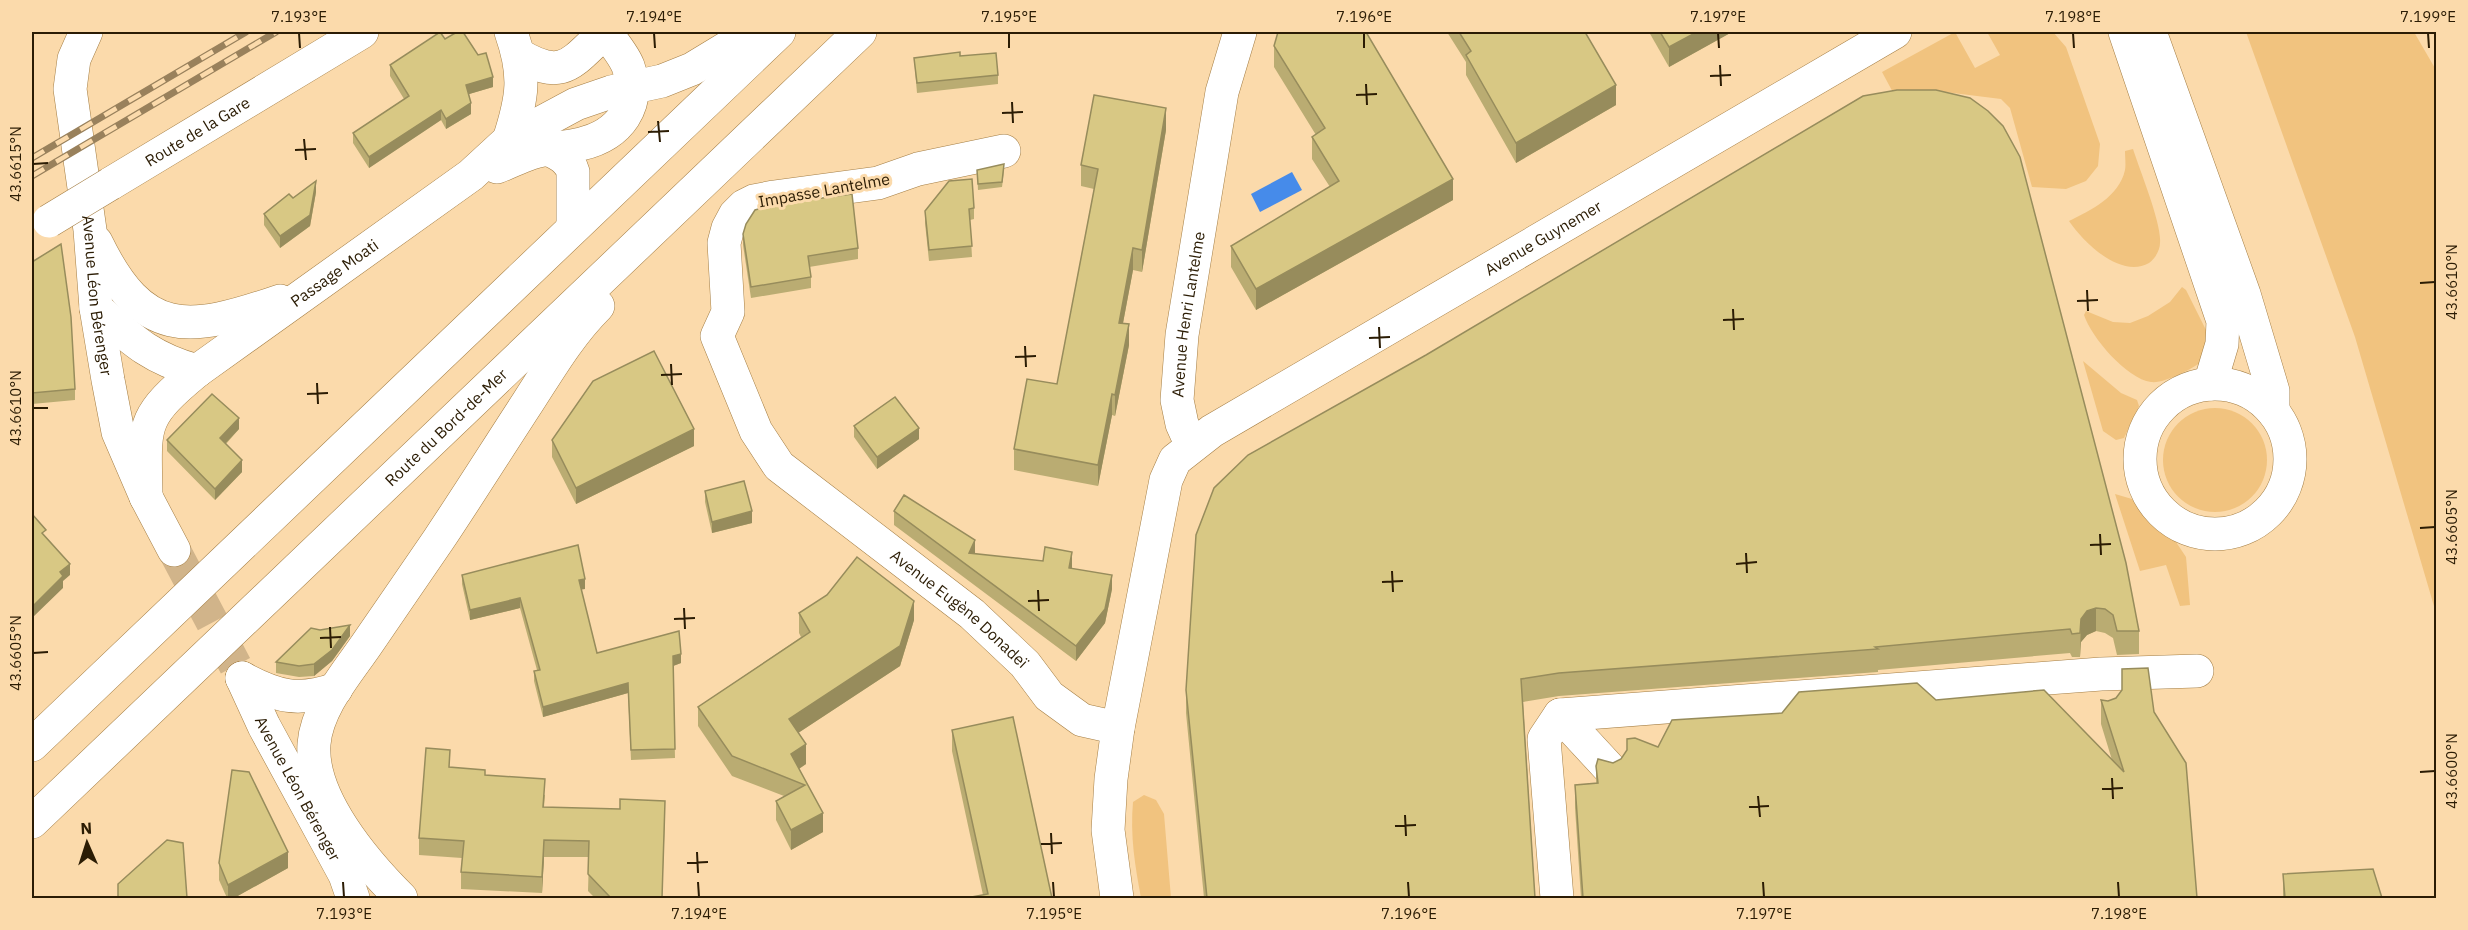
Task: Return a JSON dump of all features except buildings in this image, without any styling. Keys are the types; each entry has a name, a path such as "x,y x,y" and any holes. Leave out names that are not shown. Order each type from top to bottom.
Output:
{"main road":[{"name":"Avenue Léon Bérenger","path":"86,32 74,59 70,89 90,230 96,308 118,432 146,497 174,550"},
{"name":"Route de la Gare","path":"40,226 362,32"},
{"path":"515,43 537,66 554,69 564,67 605,32 627,65 632,86"},
{"name":"Passage Moati","path":"146,497 145,440 150,418 166,397 197,371 471,175 509,141 576,104 632,86 662,81 692,69 753,32"},
{"path":"32,745 779,32"},
{"name":"Route du Bord-de-Mer","path":"32,822 724,159 860,32"},
{"name":"Avenue Henri Lantelme","path":"1192,446 1182,424 1177,400 1182,335 1222,92 1240,32"},
{"name":"Avenue Guynemer","path":"1192,446 1212,431 1895,32"},
{"path":"2125,32 2223,321 2222,344 2210,384"},
{"path":"2157,40 2263,354 2273,391 2273,411"},
{"path":"509,141 519,109 522,81 515,43"},
{"name":"Passage Moati","path":"471,175 548,149 580,144 609,133 628,112 632,86"},
{"path":"548,149 564,157 573,172 573,228"},
{"name":"Impasse Lantelme","path":"717,336 728,312 724,243 735,215 744,206 754,201 878,183 918,169 1004,151"},
{"path":"401,898 373,867 335,816 317,780 314,764 319,722 336,689 438,541 562,349 585,319 695,206 724,159"},
{"path":"90,230 121,287 146,311 166,319 184,322 210,321 245,313 310,291"},
{"path":"96,308 147,351 162,360 197,371"},
{"name":"Avenue Eugène Donadeï","path":"717,336 756,431 779,466 972,614 1025,664 1049,696 1082,720 1118,728"},
{"path":"2210,384 2235,386 2256,396 2273,411 2285,431 2290,454 2288,477 2279,498 2263,516 2243,528 2219,534 2193,531 2174,522 2159,510 2148,494 2140,470 2140,445 2149,422 2164,402 2186,389 2210,384"},
{"path":"1117,898 1108,830 1111,779 1118,728 1166,480 1175,460 1192,446"},
{"path":"1560,715 2197,671"},
{"name":"Avenue Léon Bérenger","path":"336,689 305,697 284,696 267,692 242,678 264,726 345,875 353,898"},
{"path":"1560,715 1609,768"},
{"path":"1557,898 1544,739 1560,715"}],"shaded area":[{"path":"1955,32 1975,68 2000,55 1987,32 2053,32 2066,47 2100,144 2098,166 2086,181 2066,189 2032,187 2010,108 2001,99 1945,92 1896,98 1882,72"},
{"path":"2246,32 2414,32 2436,70 2436,613 2355,337"},
{"path":"2133,149 2160,234 2160,246 2155,257 2149,263 2138,267 2115,263 2104,256 2084,239 2069,221 2103,202 2117,188 2125,170 2125,151"},
{"path":"2182,287 2186,290 2209,336 2206,359 2172,378 2151,382 2131,373 2102,345 2084,315 2086,311 2113,322 2130,323 2148,316 2170,302"},
{"path":"2083,361 2121,393 2137,400 2139,406 2124,438 2116,440 2103,431"},
{"path":"2215,408 2235,412 2244,417 2258,431 2263,440 2267,460 2263,480 2258,489 2244,503 2235,508 2215,512 2195,508 2186,503 2172,489 2167,480 2163,460 2167,440 2172,431 2186,417 2195,412"},
{"path":"2115,494 2132,499 2150,524 2176,542 2186,557 2190,605 2180,606 2166,565 2140,571"},
{"path":"1144,795 1156,800 1164,814 1171,898 1141,898 1134,851 1132,815 1133,802"}],"water":[{"path":"1292,172 1302,190 1260,212 1251,194"}],"tunnel":[{"path":"174,550 242,678"}],"railway":[{"path":"32,158 246,32"},
{"path":"32,176 276,32"}]}
